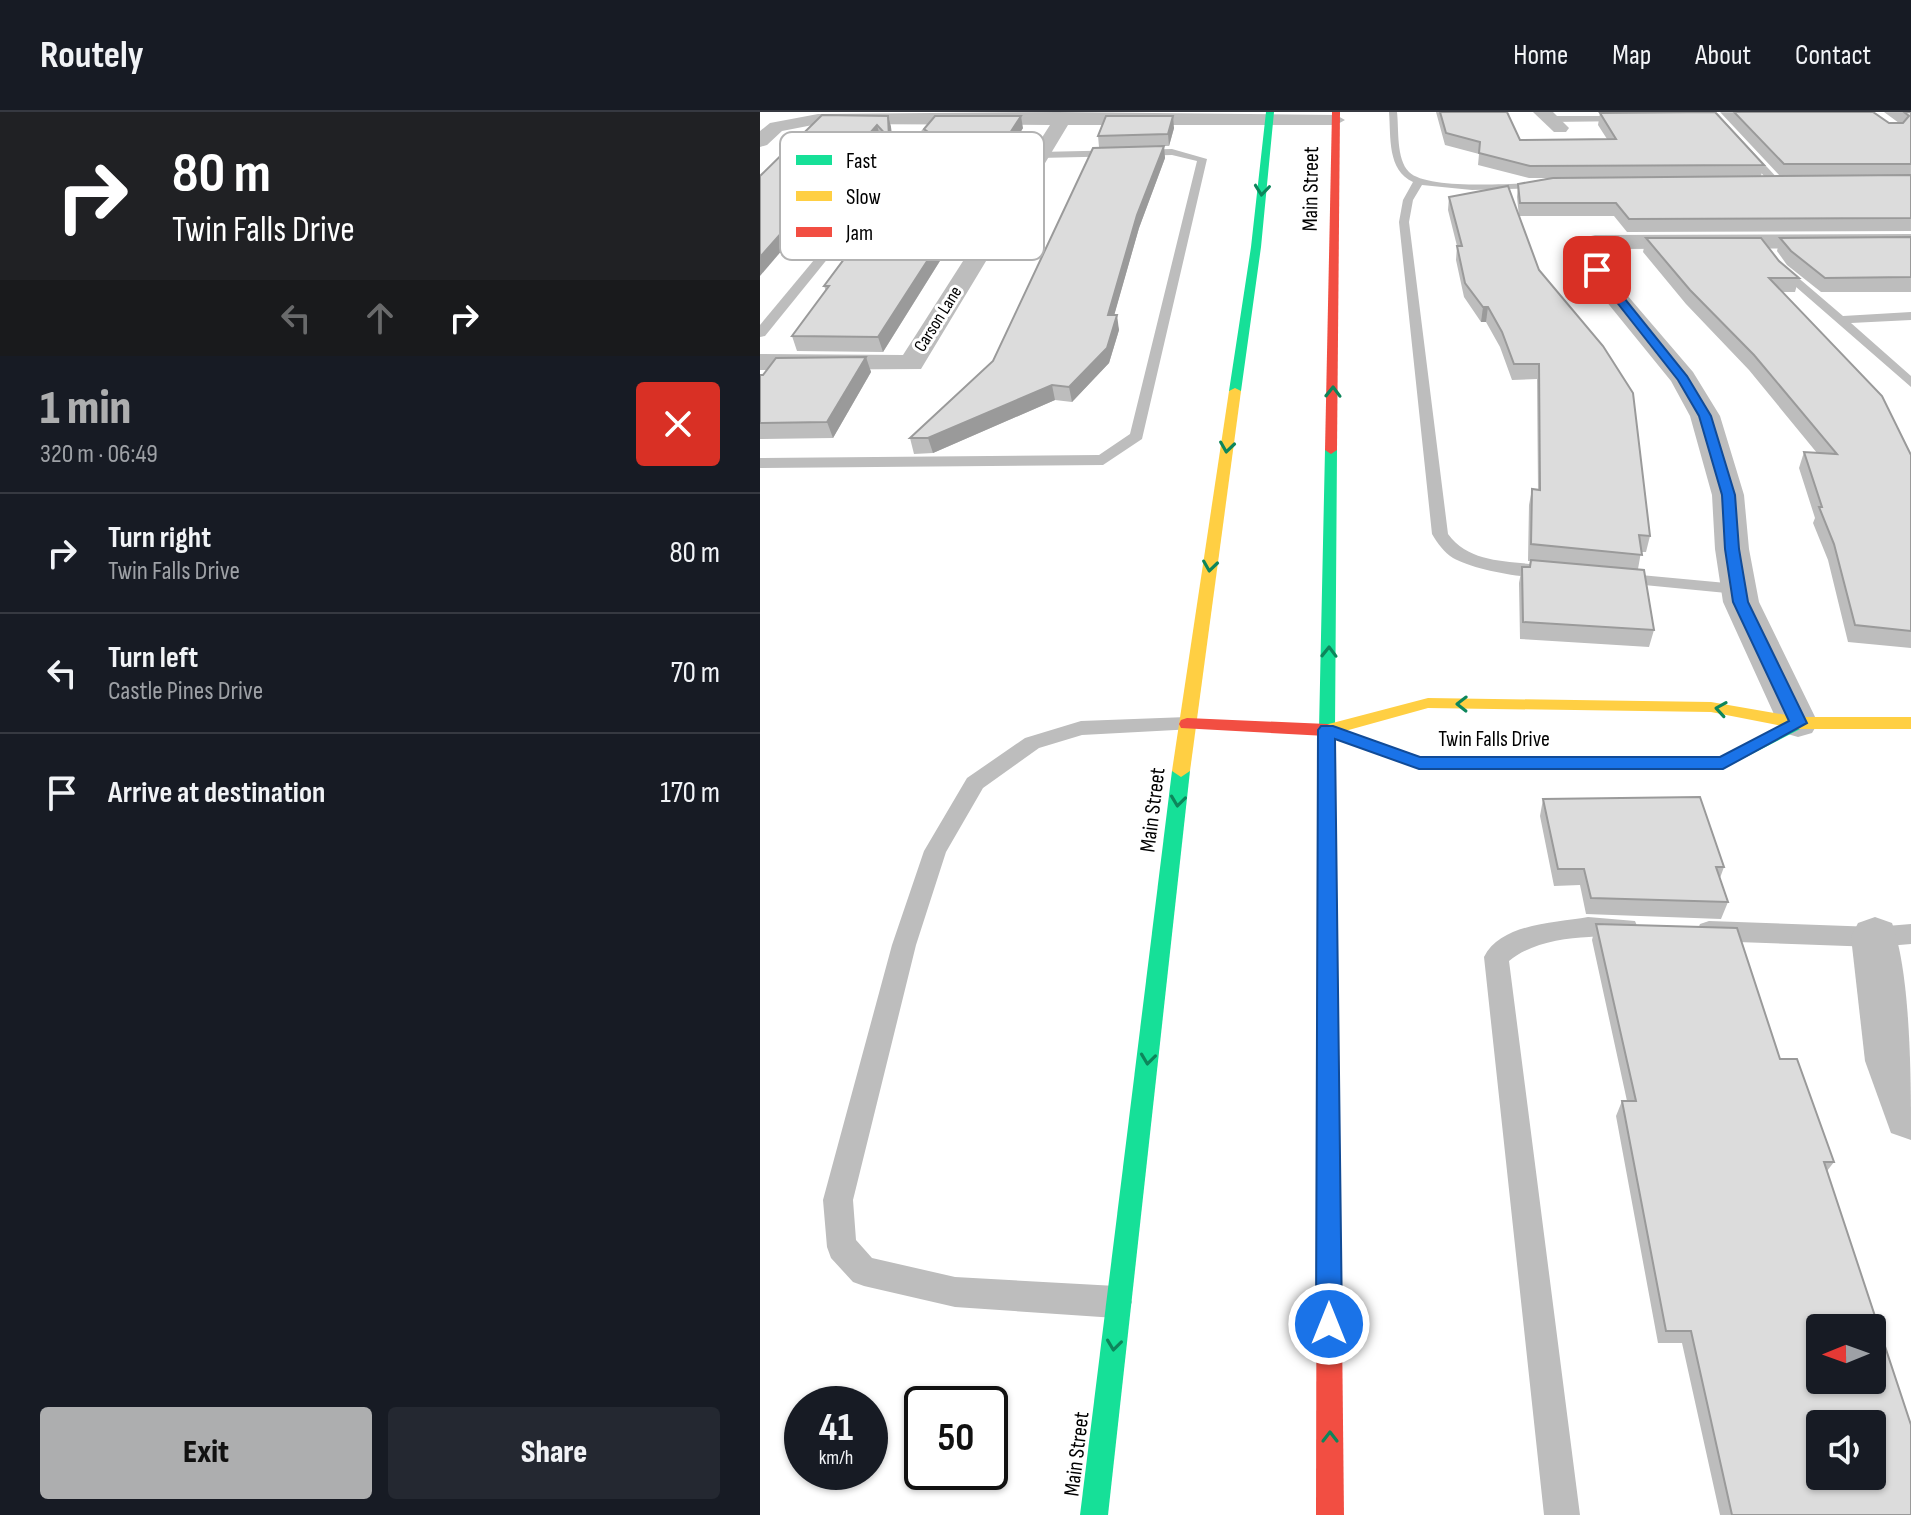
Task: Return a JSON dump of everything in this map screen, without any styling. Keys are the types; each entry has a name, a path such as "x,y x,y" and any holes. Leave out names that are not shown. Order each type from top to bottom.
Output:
{"main road":[{"name":"Main Street","path":"1094,1515 1187,724 1256,247 1270,116"},
{"name":"Main Street","path":"1330,1515 1327,730 1336,116"},
{"name":"Twin Falls Drive","path":"1327,730 1428,703 1711,707 1798,723 1911,723"},
{"name":"Twin Falls Drive","path":"1327,730 1419,763 1723,763 1798,723"},
{"path":"1187,724 1327,730"}],"street":[{"path":"760,141 776,127 818,119 1336,116"},
{"name":"Carson Lane","path":"1044,147 1063,117"},
{"path":"1798,723 1737,589 1728,495 1705,416 1683,378 1606,285 1587,255 1595,242 1911,241"},
{"name":"Carson Lane","path":"760,362 911,363 974,260"},
{"path":"1893,935 1892,1061 1911,1115"}],"lane":[{"path":"1393,112 1401,170 1411,180 1432,185 1558,185"},
{"path":"1710,116 1776,183"},
{"path":"1551,120 1642,119"},
{"path":"925,132 935,120"},
{"path":"760,463 1103,460 1137,436 1202,159 1172,152 1044,155"},
{"path":"1418,182 1408,200 1404,222 1436,517 1441,536 1451,548 1480,562 1566,573"},
{"path":"1761,183 1791,183"},
{"path":"1759,241 1781,270 1843,320 1911,383"},
{"path":"760,333 820,260"},
{"path":"1843,320 1911,316"},
{"path":"1597,576 1737,589"},
{"path":"1119,1302 955,1292 864,1271 842,1247 838,1200 904,945 935,851 975,783 1032,743 1081,728 1187,724"},
{"path":"1562,1515 1496,957 1517,940 1588,927 1652,929"},
{"path":"1684,930 1893,935"}],"building":[{"path":"1440,112 1507,112 1520,140 1616,139 1600,113 1715,112 1764,165 1530,166 1479,153 1480,142 1446,133"},
{"path":"1734,112 1873,112 1889,123 1903,123 1909,116 1904,112 1911,112 1911,164 1784,164"},
{"path":"822,115 888,116 889,132 883,132 877,125 871,132 805,132"},
{"path":"935,116 1021,116 1011,132 928,132 924,129"},
{"path":"1106,116 1173,116 1168,134 1098,136"},
{"path":"1164,146 1137,215 1108,315 1117,315 1107,348 1069,387 1052,385 928,438 910,438 993,361 1040,260 1044,260 1044,252 1093,148"},
{"path":"780,156 780,234 760,257 760,176"},
{"path":"1911,175 1911,218 1629,219 1616,203 1520,203 1518,184 1553,178"},
{"path":"1508,186 1539,270 1603,346 1633,393 1650,536 1639,535 1642,555 1531,544 1532,489 1540,490 1539,364 1514,364 1488,307 1483,307 1465,283 1457,246 1462,246 1449,197"},
{"path":"1911,237 1911,277 1825,278 1791,251 1780,238"},
{"path":"1646,238 1761,238 1779,261 1799,278 1769,278 1882,396 1911,455 1911,631 1855,625 1834,544 1819,507 1822,507 1804,452 1837,454 1754,355 1690,290"},
{"path":"843,260 928,260 878,337 792,336 829,286 824,286"},
{"path":"866,357 827,422 760,423 760,375 776,358"},
{"path":"1531,560 1644,570 1654,630 1523,622 1522,567 1530,567"},
{"path":"1700,797 1724,867 1716,867 1728,902 1591,898 1584,869 1558,869 1543,799"},
{"path":"1596,924 1737,928 1780,1059 1797,1059 1834,1162 1824,1162 1874,1314 1806,1314 1806,1394 1886,1394 1886,1349 1911,1425 1911,1515 1732,1515 1691,1331 1666,1331 1622,1101 1636,1101"}],"traffic: fast":[{"path":"1235,391 1256,247 1270,112"},
{"path":"1328,1047 1327,730 1331,450"},
{"path":"1421,763 1723,763 1798,723"},
{"path":"1094,1515 1181,771"}],"traffic: slow":[{"path":"1181,771 1235,391"},
{"path":"1327,730 1428,703 1711,707 1798,723 1911,723"}],"traffic: jam":[{"path":"1331,450 1336,112"},
{"path":"1187,724 1327,730 1421,763"},
{"path":"1328,1047 1330,1515"}],"route":[{"path":"1329,1324 1327,730 1419,763 1723,763 1798,723 1737,589 1728,495 1705,416 1683,378 1597,270"}]}
